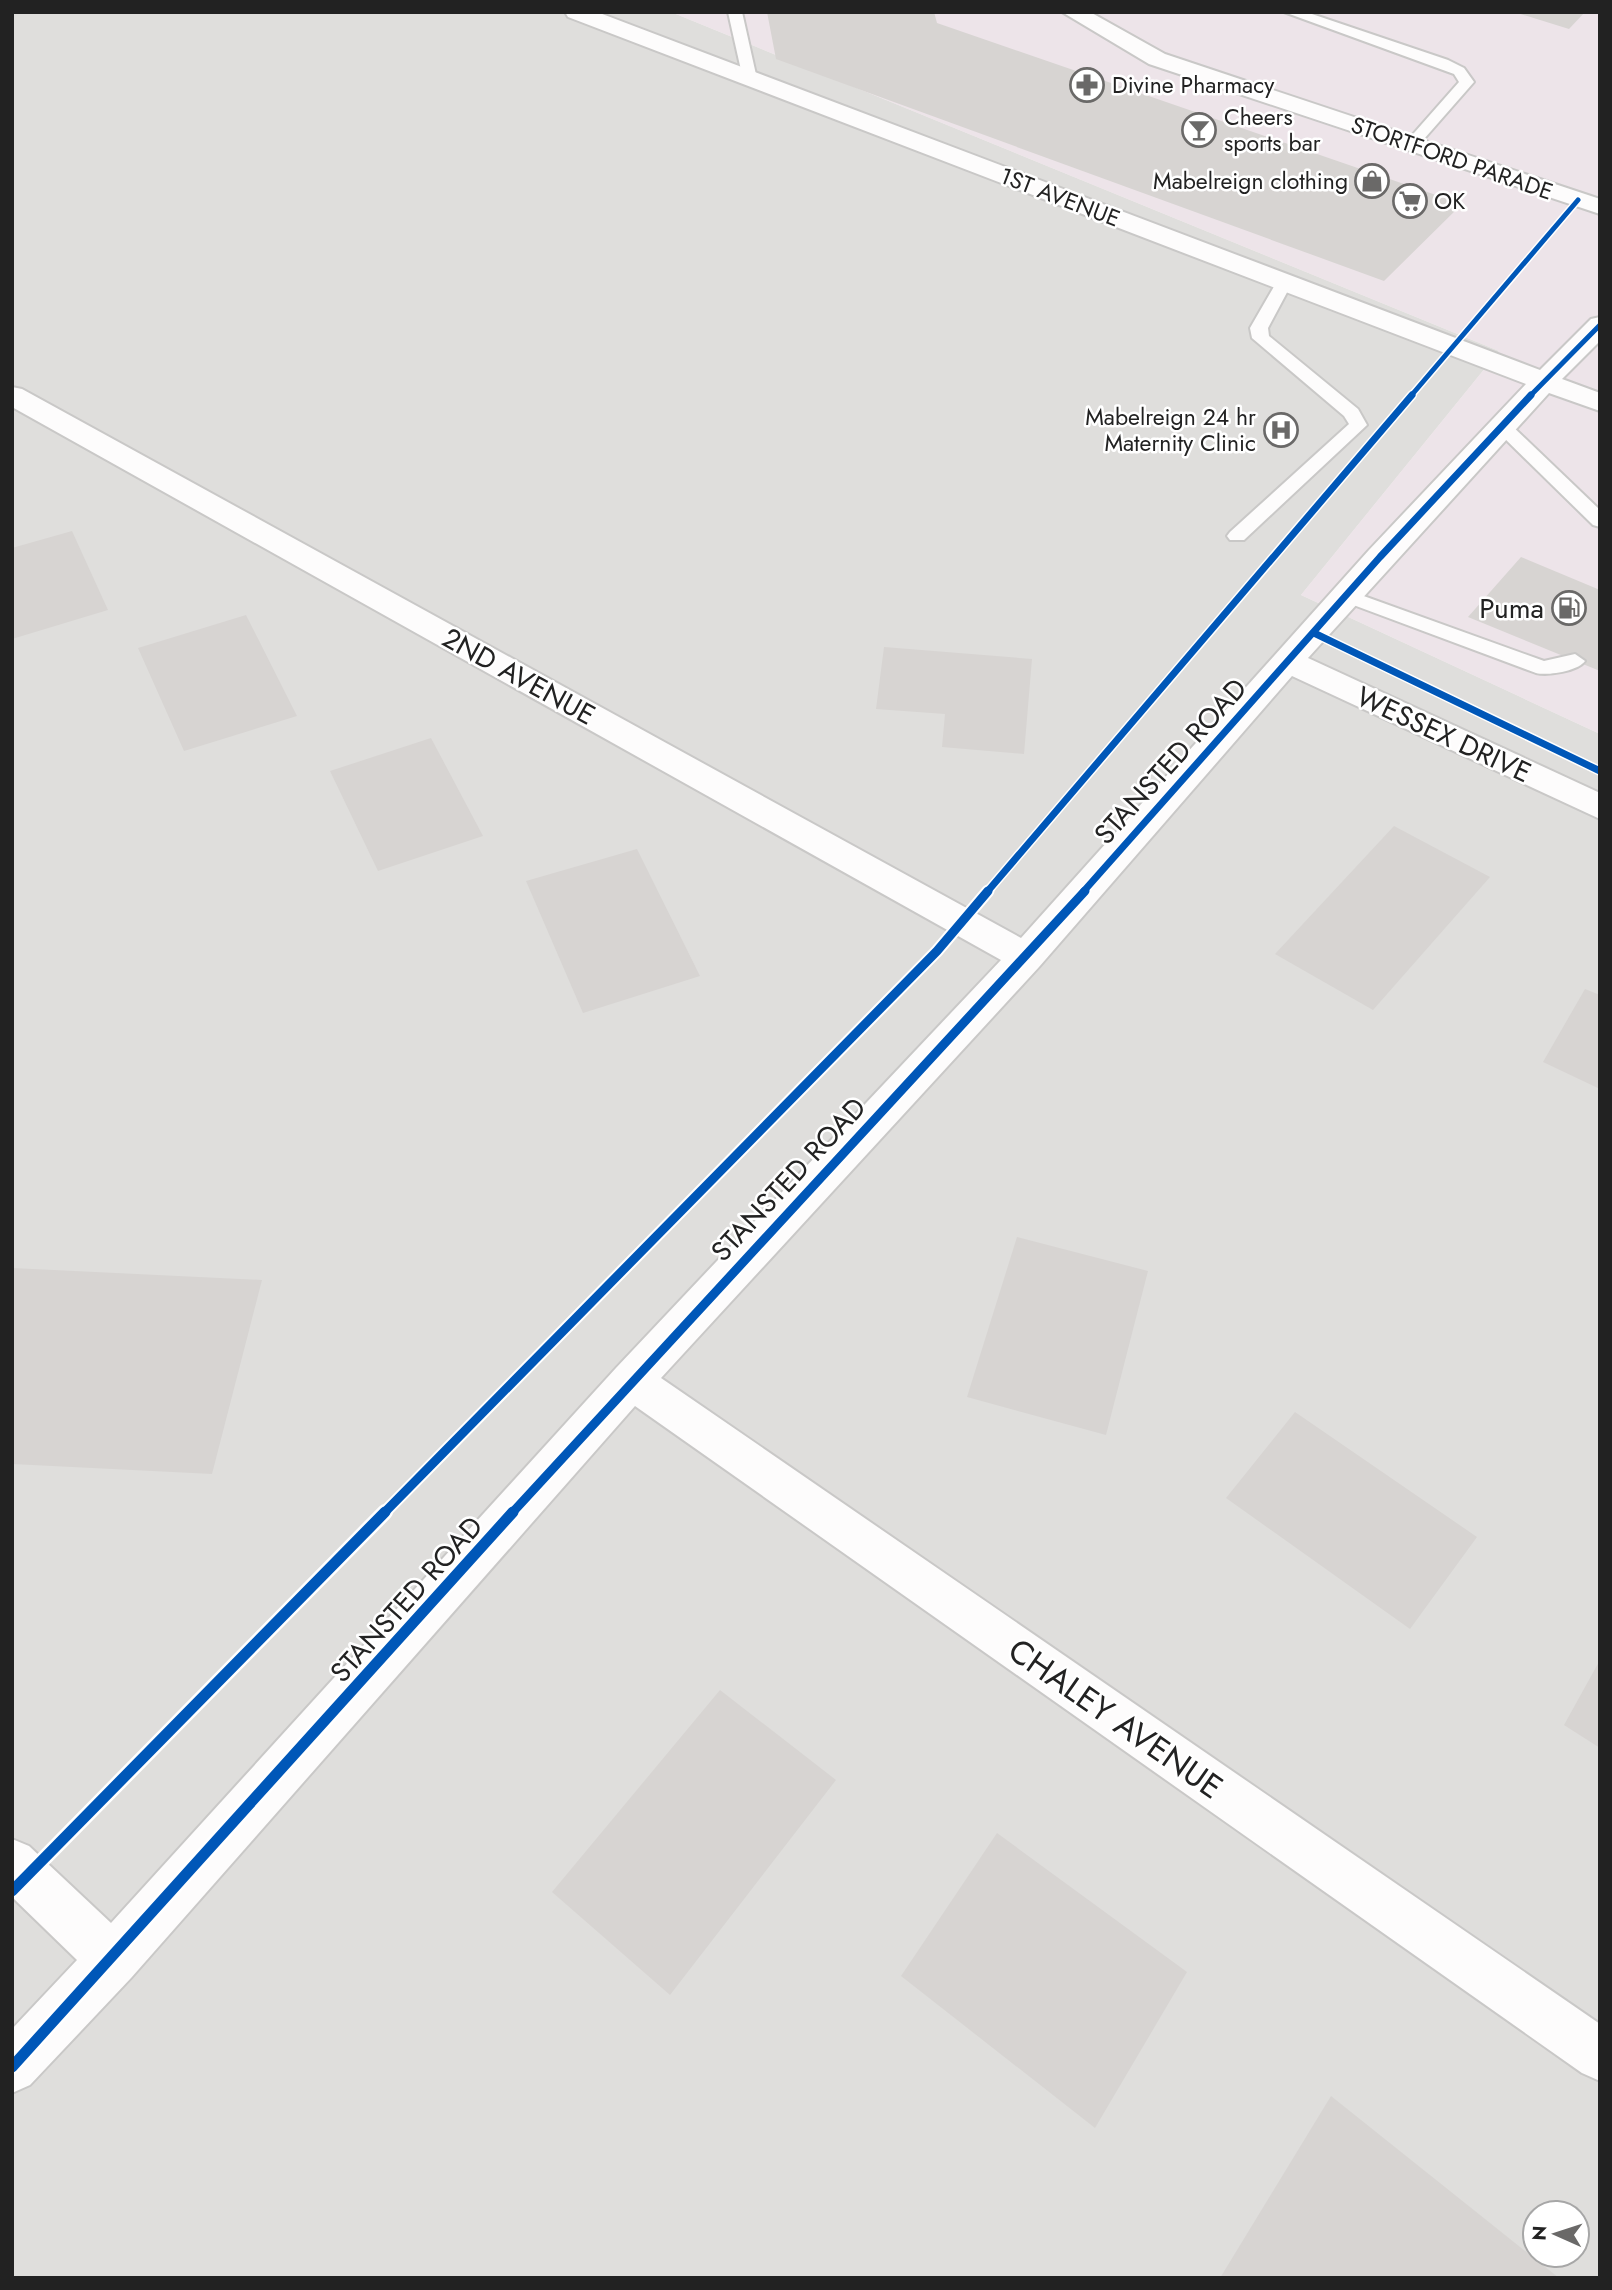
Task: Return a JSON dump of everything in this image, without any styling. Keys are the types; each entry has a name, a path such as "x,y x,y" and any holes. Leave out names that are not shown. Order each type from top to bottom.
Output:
{"street":[{"name":"1ST AVENUE","path":"576,12 1600,403"},
{"name":"STORTFORD PARADE","path":"1073,12 1157,59 1600,207"},
{"name":"STANSTED ROAD","path":"12,2067 113,1960 632,1381 1026,957 1346,596 1543,382 1600,326"},
{"name":"2ND AVENUE","path":"12,395 1026,957"},
{"name":"WESSEX DRIVE","path":"1289,662 1600,807"},
{"name":"CHALEY AVENUE","path":"632,1381 1600,2055"},
{"path":"12,1863 113,1960"}],"lane":[{"path":"736,12 750,79"},
{"path":"1290,12 1443,64 1464,77 1467,82 1412,144"},
{"path":"1237,536 1358,425 1352,413 1261,338 1259,328 1284,283"},
{"path":"1502,426 1600,521"},
{"path":"1346,596 1543,668 1575,661"}],"shaded area":[{"path":"12,12 671,12 1499,351 1301,595 1600,734 1600,2278 12,2278"},
{"path":"671,12 1600,12 1600,734 1301,595 1499,351"}],"building":[{"path":"767,12 934,12 937,23 1462,204 1384,281 776,59"},
{"path":"1514,12 1585,12 1569,29"},
{"path":"72,531 108,610 12,639 12,548"},
{"path":"1521,557 1600,590 1600,671 1468,617"},
{"path":"246,615 297,716 184,751 138,648"},
{"path":"884,647 1032,659 1024,754 942,747 945,714 876,709"},
{"path":"431,738 483,836 378,871 330,771"},
{"path":"1394,826 1490,877 1373,1010 1275,954"},
{"path":"637,849 700,976 583,1013 526,881"},
{"path":"1585,989 1600,995 1600,1089 1543,1062"},
{"path":"1017,1237 1148,1271 1106,1435 967,1397"},
{"path":"12,1268 262,1280 212,1474 12,1464"},
{"path":"1295,1412 1477,1537 1410,1629 1226,1498"},
{"path":"1600,1660 1600,1748 1564,1725"},
{"path":"720,1690 836,1780 670,1995 552,1892"},
{"path":"997,1833 1187,1972 1095,2128 901,1976"},
{"path":"1331,2096 1521,2248 1521,2269 1548,2269 1559,2278 1220,2278"}],"cycle path":[{"path":"12,1891 937,951 1578,200"},
{"path":"12,2067 169,1897 631,1381 1026,956 1452,478 1600,325"},
{"path":"1314,633 1600,771"}],"place":[{"name":"Divine Pharmacy","path":"1087,85"},
{"name":"Cheers sports bar","path":"1199,130"},
{"name":"Mabelreign clothing","path":"1372,181"},
{"name":"OK","path":"1410,201"},
{"name":"Mabelreign 24 hr Maternity Clinic","path":"1281,430"},
{"name":"Puma","path":"1569,608"}]}
